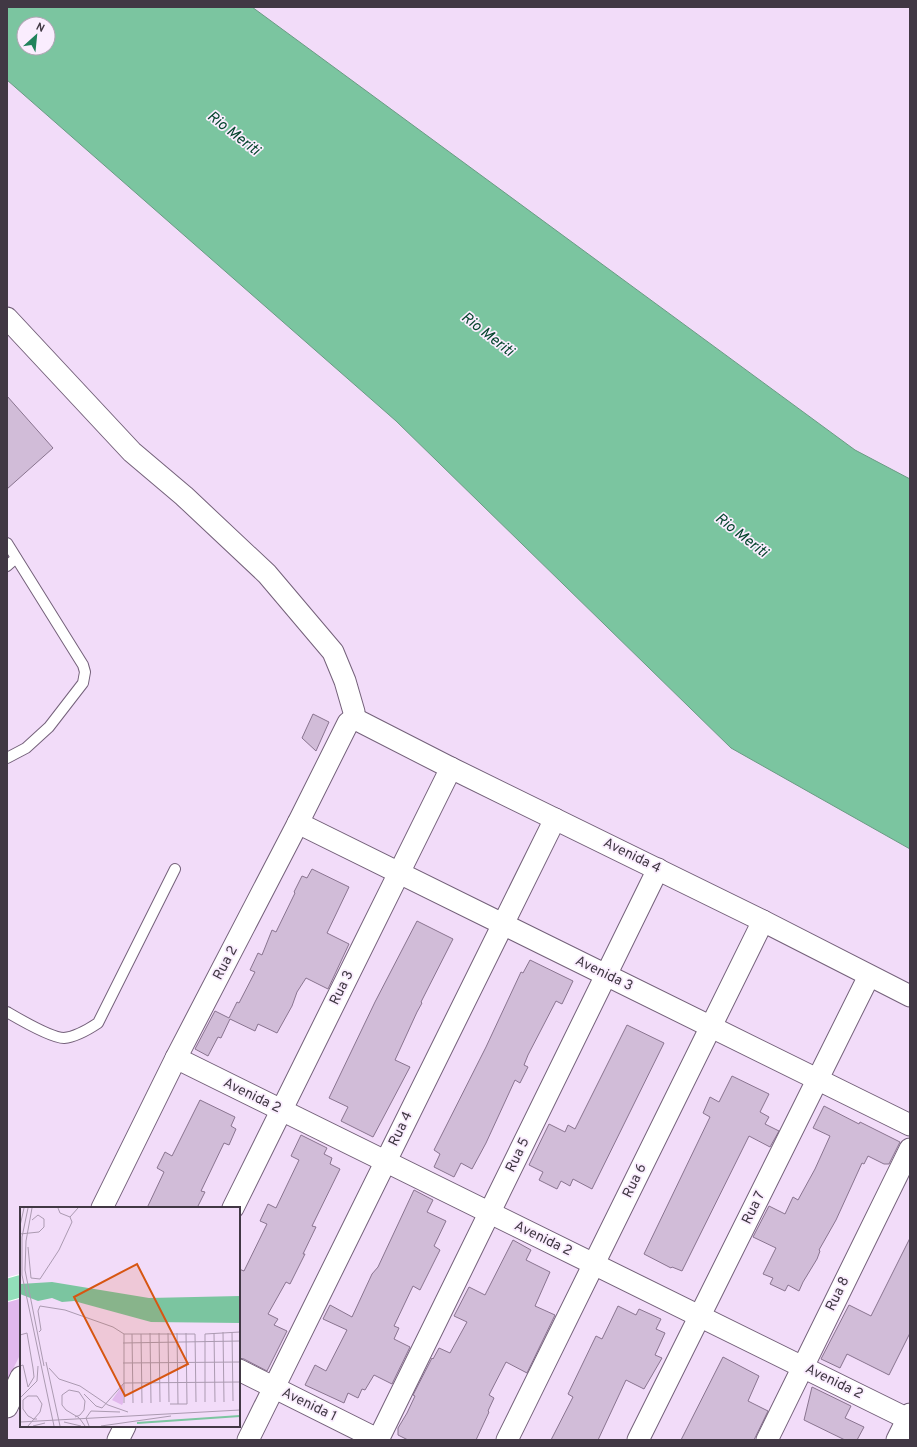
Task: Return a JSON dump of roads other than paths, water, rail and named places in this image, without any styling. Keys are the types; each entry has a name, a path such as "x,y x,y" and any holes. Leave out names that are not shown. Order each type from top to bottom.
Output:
{"highway":[{"path":"7,1290 20,1286"}],"street":[{"path":"7,318 132,452 184,496 267,574 332,652 345,681 354,712 353,720"},
{"name":"Avenida 4","path":"353,720 763,921 910,996"},
{"name":"Rua 2","path":"102,1207 176,1058 348,723 353,720"},
{"name":"Rua 3","path":"233,1207 451,768"},
{"name":"Rua 4","path":"248,1440 554,819"},
{"name":"Avenida 3","path":"298,823 910,1125"},
{"name":"Rua 5","path":"378,1440 658,869"},
{"name":"Rua 6","path":"507,1440 763,921"},
{"name":"Rua 7","path":"638,1440 869,976"},
{"name":"Avenida 2","path":"176,1058 803,1367 909,1417"},
{"name":"Rua 8","path":"766,1440 910,1149"},
{"name":"Avenida 1","path":"240,1371 378,1440"},
{"path":"7,1407 20,1379"},
{"path":"897,1440 909,1417"},
{"path":"118,1440 124,1427"}],"lane":[{"path":"7,543 56,620 83,665 85,672 83,683 49,727 26,748 7,758"},
{"path":"7,566 16,558"},
{"path":"7,1012 45,1032 64,1038 83,1032 98,1023 175,869"}],"water":[{"name":"Rio Meriti","path":"7,7 252,7 855,450 910,479 910,849 731,748 396,421 7,80"}]}
